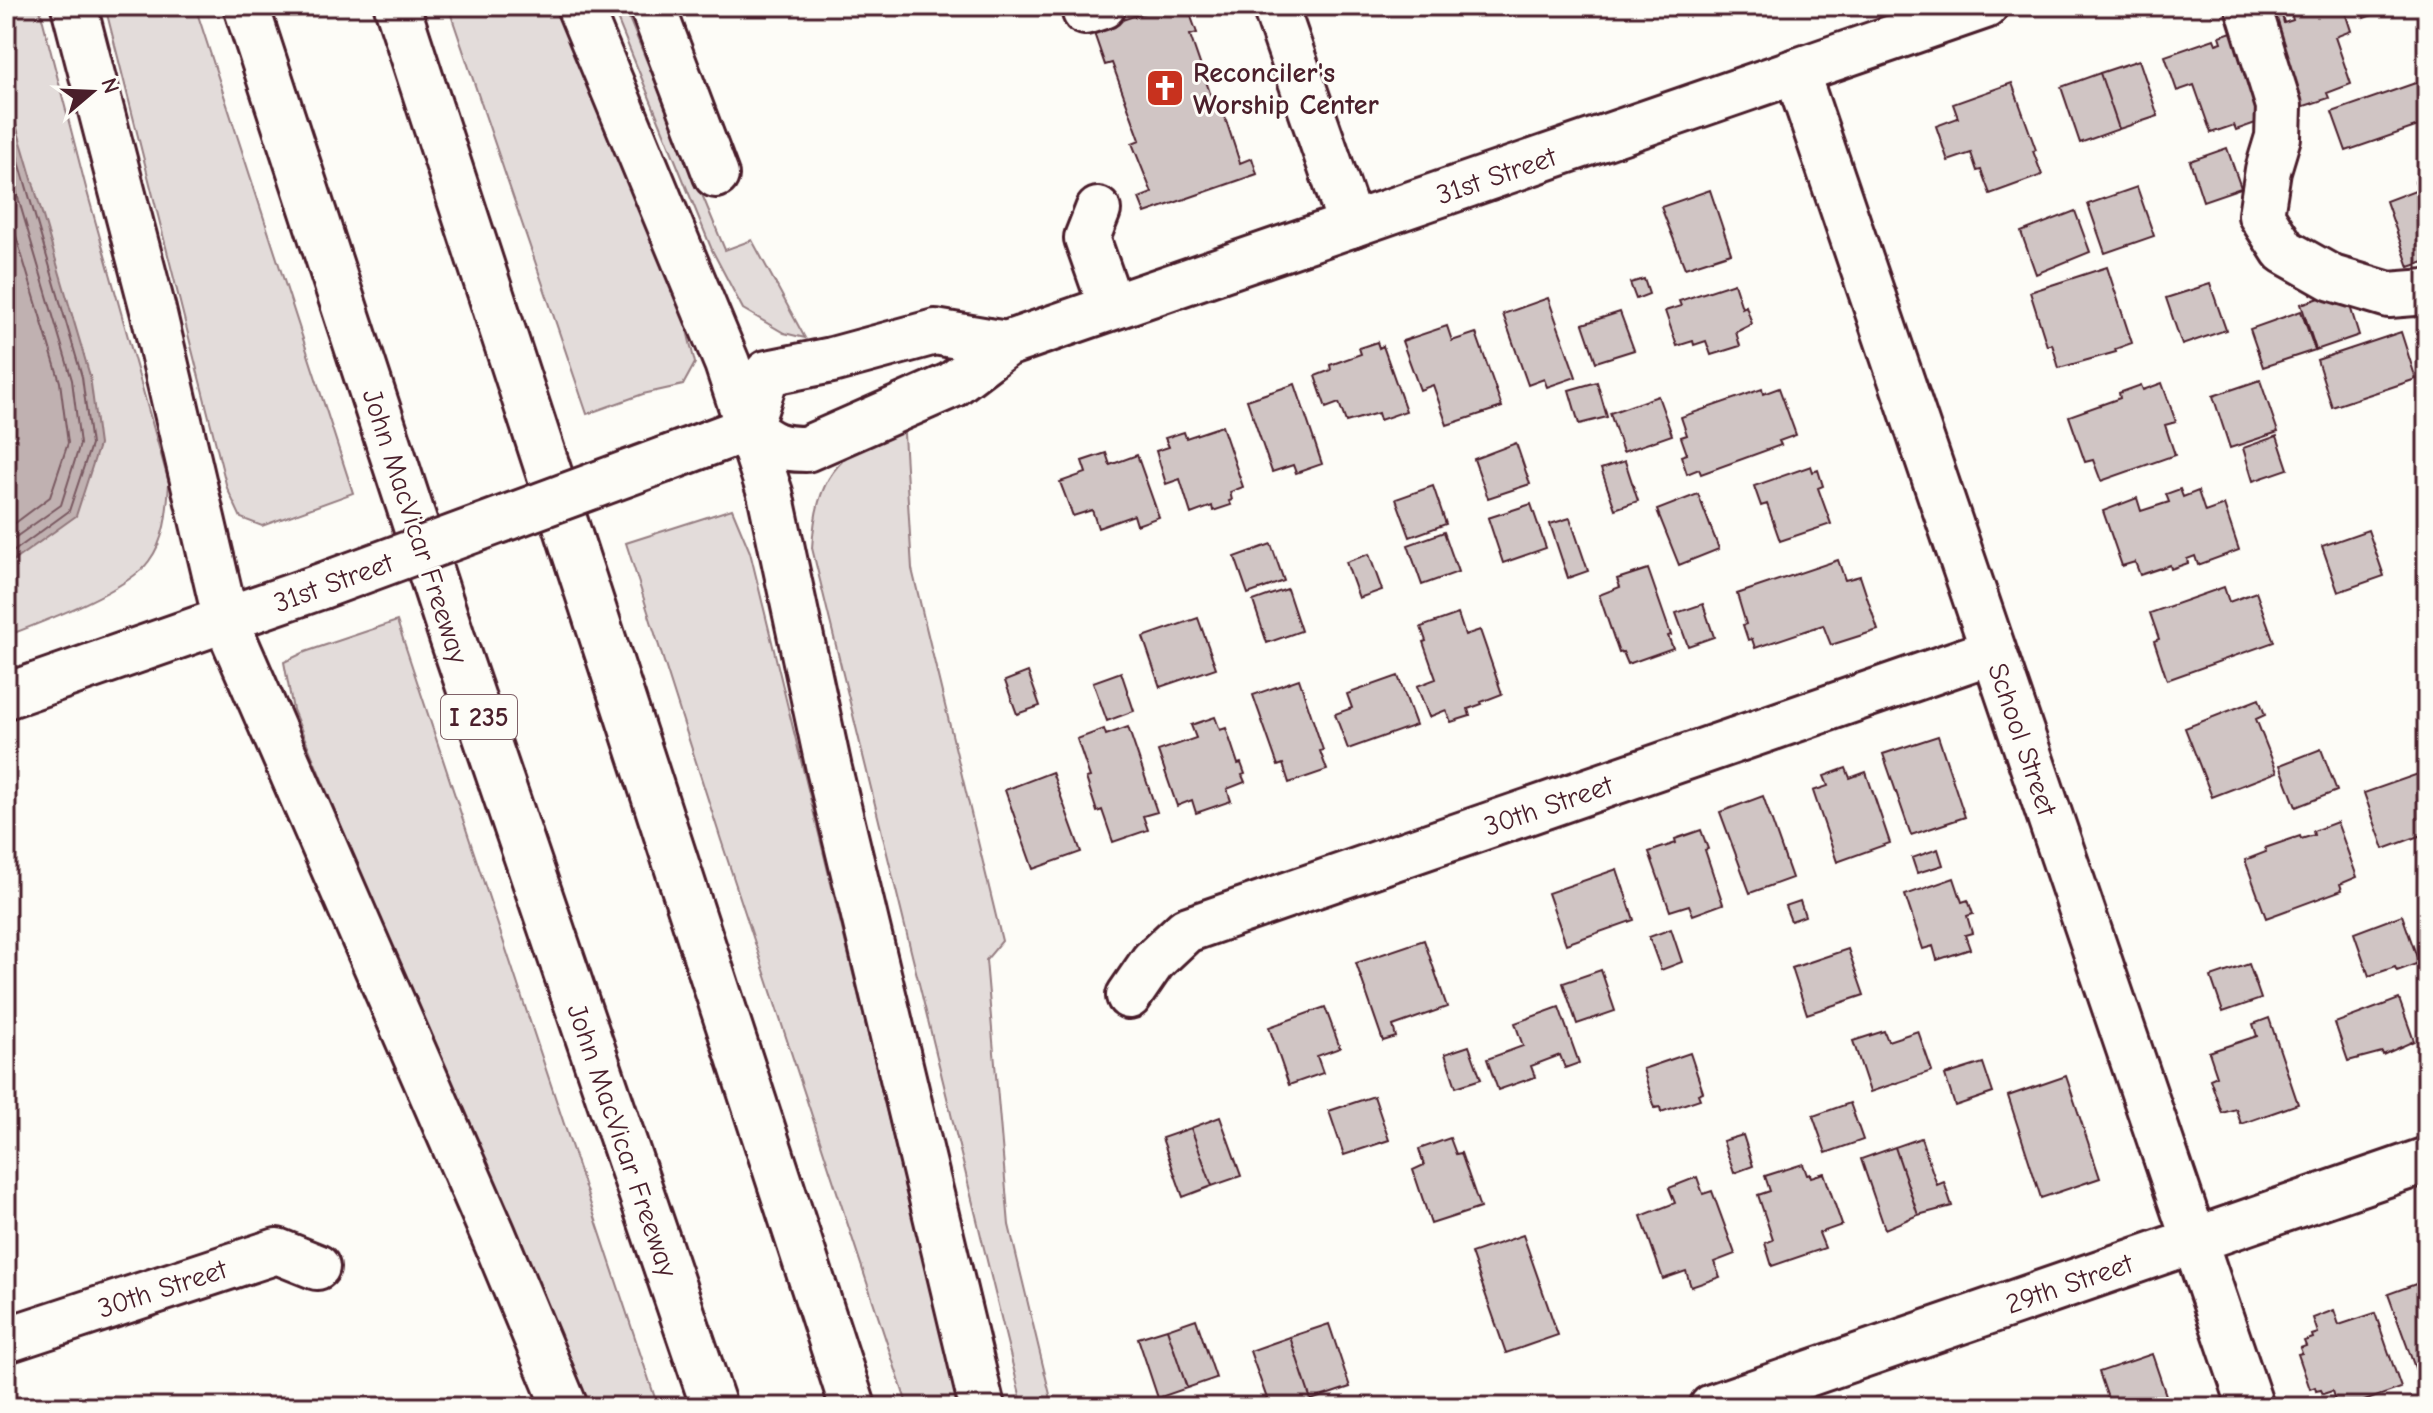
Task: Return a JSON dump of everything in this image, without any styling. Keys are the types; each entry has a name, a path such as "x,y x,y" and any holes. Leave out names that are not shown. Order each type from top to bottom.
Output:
{"main road":[{"path":"74,6 153,310 226,621 493,1234 565,1407"},
{"name":"John MacVicar Freeway","path":"246,6 452,637 714,1407"},
{"path":"397,6 853,1407"},
{"path":"579,6 727,363 770,493 833,785 982,1407"},
{"path":"652,6 716,175"},
{"path":"1275,6 1351,225"},
{"name":"31st Street","path":"749,428 770,445 806,449 952,385 1006,344 1796,71 1917,17 1985,6"},
{"path":"2248,6 2279,106 2278,137 2268,170 2261,215 2284,251 2332,278 2389,295 2427,292"},
{"name":"School Street","path":"1796,71 2251,1407"},
{"path":"1098,210 1087,238 1111,306"},
{"name":"31st Street","path":"749,428 767,373 832,360 935,332 1006,344"},
{"name":"31st Street","path":"6,696 226,621 749,428"},
{"name":"30th Street","path":"1129,996 1153,961 1186,930 1993,651"},
{"name":"29th Street","path":"1712,1407 2427,1160"},
{"name":"30th Street","path":"6,1340 277,1251 317,1267"}],"shaded area":[{"path":"6,6 39,6 86,188 169,483 165,524 159,543 139,572 104,594 6,636"},
{"path":"105,6 195,6 353,493 262,526 241,518 227,488"},
{"path":"448,6 559,6 683,314 695,363 683,385 643,394 587,414"},
{"path":"612,6 624,6 725,250 752,240 805,338 784,333 743,309 712,250"},
{"path":"903,417 912,569 1002,941 986,960 1009,1225 1053,1407 1023,1407 812,548 820,500 836,468 848,455"},
{"path":"732,509 750,552 959,1407 908,1407 626,543"},
{"path":"397,621 658,1407 590,1407 436,1054 293,710 284,662"}],"water":[{"path":"6,91 90,376 99,445 76,516 6,566"}],"building":[{"name":"Reconciler's Worship Center","path":"1163,6 1187,6 1197,33 1190,35 1217,113 1223,111 1240,163 1252,158 1257,174 1145,213 1139,198 1152,193 1132,143 1140,140 1112,63 1105,65 1093,30"},
{"path":"2312,6 2343,6 2351,31 2335,37 2351,84 2327,93 2329,98 2295,109 2265,21 2282,15 2284,23 2293,20 2291,13"},
{"path":"2360,6 2398,6 2364,18"},
{"path":"2240,29 2270,118 2236,130 2234,125 2211,133 2194,85 2177,91 2165,56 2214,39 2216,44 2222,42 2220,36"},
{"path":"2139,60 2158,116 2119,129 2100,73"},
{"path":"2100,73 2119,129 2080,143 2061,87"},
{"path":"2427,79 2427,123 2346,151 2332,112"},
{"path":"2012,83 2042,175 1990,194 1971,153 1948,161 1936,126 1958,118 1953,104"},
{"path":"2227,148 2241,188 2203,201 2190,161"},
{"path":"2427,176 2427,261 2409,267 2386,201 2418,189 2415,181"},
{"path":"2137,187 2154,236 2105,253 2088,204"},
{"path":"1710,190 1731,253 1685,268 1661,207"},
{"path":"2075,211 2090,252 2036,274 2021,232"},
{"path":"2107,267 2132,343 2115,349 2116,352 2059,368 2052,344 2047,346 2030,292"},
{"path":"1644,279 1649,294 1636,299 1630,283"},
{"path":"1734,283 1742,308 1746,306 1752,324 1736,332 1740,346 1711,355 1706,341 1677,346 1665,311 1681,306 1679,301"},
{"path":"2210,284 2226,330 2182,345 2166,298"},
{"path":"2345,290 2359,335 2316,350 2301,304"},
{"path":"1548,298 1576,377 1547,387 1544,379 1528,385 1503,314"},
{"path":"2301,311 2315,350 2263,367 2250,329"},
{"path":"1620,312 1634,350 1596,362 1583,324"},
{"path":"1447,326 1452,341 1476,333 1502,407 1447,425 1433,385 1420,390 1402,341"},
{"path":"2401,332 2416,379 2332,407 2317,360"},
{"path":"1377,342 1379,348 1383,346 1406,411 1380,420 1378,413 1346,422 1339,403 1326,408 1315,376 1331,370 1330,365 1361,354 1359,348"},
{"path":"2260,380 2278,432 2230,448 2213,396"},
{"path":"1597,382 1607,417 1579,424 1569,390"},
{"path":"2162,383 2176,422 2165,425 2175,455 2101,481 2093,460 2085,462 2069,416 2120,398 2119,393 2141,385 2143,390"},
{"path":"1295,384 1322,464 1296,473 1293,465 1272,472 1247,400"},
{"path":"1779,388 1796,435 1779,441 1781,445 1701,474 1699,469 1687,474 1681,456 1687,454 1681,437 1687,435 1681,417 1762,389 1763,394"},
{"path":"1658,396 1672,435 1623,452 1610,413"},
{"path":"1222,426 1243,487 1230,492 1231,505 1213,511 1212,506 1191,514 1180,479 1166,484 1156,451 1169,447 1165,438 1184,432 1186,438"},
{"path":"2277,436 2288,469 2253,481 2243,448"},
{"path":"1516,443 1530,484 1488,498 1474,459"},
{"path":"1106,453 1110,465 1137,455 1159,517 1137,525 1134,515 1098,528 1092,510 1073,516 1060,482 1086,473 1082,461"},
{"path":"1625,461 1638,501 1615,509 1601,469"},
{"path":"1811,466 1813,472 1818,470 1823,486 1818,488 1831,524 1780,541 1767,504 1761,506 1754,486"},
{"path":"1433,486 1446,524 1410,537 1396,499"},
{"path":"2180,489 2183,497 2198,491 2205,512 2224,505 2239,550 2198,565 2195,556 2187,559 2188,563 2171,569 2170,565 2140,575 2135,562 2122,566 2103,511 2137,498 2141,511 2169,502 2166,494"},
{"path":"1698,494 1719,549 1679,565 1657,510"},
{"path":"1531,504 1546,548 1503,563 1488,518"},
{"path":"1570,518 1588,571 1568,578 1550,524"},
{"path":"2368,530 2384,576 2338,592 2322,546"},
{"path":"1444,532 1458,572 1422,585 1408,545"},
{"path":"1271,544 1284,581 1248,594 1235,557"},
{"path":"1369,554 1382,590 1359,598 1346,562"},
{"path":"1838,560 1845,580 1860,576 1878,630 1831,645 1823,625 1755,648 1752,639 1748,640 1743,625 1746,624 1737,594"},
{"path":"1648,569 1673,648 1628,664 1623,652 1619,653 1599,595 1620,587 1617,579"},
{"path":"2224,587 2229,602 2256,592 2274,642 2167,680 2154,641 2159,639 2150,613"},
{"path":"1287,589 1301,631 1267,643 1253,601"},
{"path":"1703,604 1714,637 1688,646 1676,613"},
{"path":"1458,614 1465,635 1480,630 1502,694 1468,709 1470,716 1451,722 1446,710 1429,717 1417,686 1436,679 1421,627"},
{"path":"1198,618 1216,668 1160,687 1143,637"},
{"path":"1028,672 1040,706 1017,714 1005,681"},
{"path":"1121,672 1134,711 1107,721 1093,682"},
{"path":"1398,676 1416,725 1348,749 1335,714 1352,708 1347,694"},
{"path":"1299,679 1327,770 1289,783 1283,764 1278,766 1253,695"},
{"path":"2259,699 2265,715 2256,719 2277,772 2212,797 2185,728"},
{"path":"1215,717 1220,730 1226,728 1238,764 1241,763 1245,774 1242,775 1245,782 1227,789 1231,801 1196,813 1192,800 1177,806 1158,751 1196,738 1191,725"},
{"path":"1128,727 1157,812 1143,816 1148,830 1113,842 1102,810 1097,812 1086,778 1090,777 1077,739 1104,729 1106,735"},
{"path":"1938,736 1965,817 1911,835 1883,754"},
{"path":"2321,749 2337,791 2296,807 2280,765"},
{"path":"1846,768 1850,778 1866,772 1890,843 1837,862 1813,791 1828,786 1824,776"},
{"path":"1052,772 1081,852 1033,869 1005,790"},
{"path":"2421,773 2427,790 2427,833 2384,849 2364,793"},
{"path":"1763,796 1792,878 1750,893 1720,812"},
{"path":"2337,822 2357,877 2340,884 2342,890 2266,918 2245,860 2266,852 2265,848 2300,836 2301,839 2314,835 2313,831"},
{"path":"1701,830 1723,904 1693,915 1689,905 1670,911 1649,852"},
{"path":"1938,849 1943,865 1917,873 1912,858"},
{"path":"1617,869 1634,920 1566,944 1548,893"},
{"path":"1954,878 1962,902 1968,900 1973,914 1967,916 1972,933 1965,935 1970,949 1937,960 1933,946 1923,949 1905,895"},
{"path":"1800,901 1805,916 1791,921 1785,906"},
{"path":"2402,915 2419,963 2369,976 2354,933"},
{"path":"1671,929 1682,962 1661,970 1649,937"},
{"path":"1424,940 1447,1007 1393,1026 1396,1037 1383,1041 1356,963"},
{"path":"1848,949 1864,995 1807,1014 1792,968"},
{"path":"2249,964 2261,999 2223,1012 2211,977"},
{"path":"1601,970 1615,1011 1577,1024 1563,983"},
{"path":"2399,999 2414,1041 2383,1055 2382,1052 2348,1061 2335,1023"},
{"path":"1325,1007 1340,1048 1317,1056 1323,1073 1289,1085 1269,1027"},
{"path":"1559,1007 1579,1063 1565,1068 1560,1055 1531,1066 1535,1077 1498,1090 1487,1059 1523,1046 1515,1023"},
{"path":"2269,1018 2298,1104 2241,1124 2236,1109 2222,1113 2210,1079 2217,1076 2209,1052 2257,1036 2253,1024"},
{"path":"1884,1031 1888,1041 1918,1031 1932,1071 1870,1092 1853,1041"},
{"path":"1469,1046 1481,1079 1456,1087 1445,1054"},
{"path":"1690,1053 1703,1092 1698,1094 1700,1099 1661,1112 1660,1107 1655,1108 1643,1069"},
{"path":"1983,1063 1993,1093 1955,1106 1945,1075"},
{"path":"2066,1076 2100,1178 2041,1198 2008,1096"},
{"path":"1374,1096 1389,1140 1344,1155 1329,1111"},
{"path":"1850,1103 1863,1140 1826,1153 1813,1116"},
{"path":"1220,1117 1241,1176 1212,1186 1191,1128"},
{"path":"1191,1128 1212,1186 1183,1197 1162,1138"},
{"path":"1743,1135 1753,1166 1734,1173 1723,1141"},
{"path":"1450,1138 1456,1154 1461,1153 1480,1208 1431,1224 1413,1170 1424,1165 1419,1149"},
{"path":"1921,1138 1937,1185 1944,1182 1952,1206 1918,1215 1895,1147"},
{"path":"1895,1147 1918,1215 1885,1229 1861,1159"},
{"path":"1803,1164 1811,1177 1824,1173 1842,1225 1819,1233 1825,1248 1772,1266 1765,1243 1773,1240 1758,1195 1770,1191 1765,1176"},
{"path":"1697,1177 1703,1194 1712,1191 1735,1254 1714,1262 1720,1277 1691,1287 1686,1271 1663,1279 1641,1216 1675,1203 1669,1188"},
{"path":"1523,1235 1558,1335 1506,1353 1471,1253"},
{"path":"2427,1280 2427,1373 2418,1376 2388,1294"},
{"path":"2334,1310 2339,1325 2375,1313 2401,1388 2364,1401 2366,1407 2337,1407 2332,1391 2323,1394 2315,1387 2310,1389 2298,1354 2302,1353 2300,1348 2306,1346 2304,1341 2318,1333 2313,1318"},
{"path":"1196,1319 1216,1378 1187,1388 1167,1329"},
{"path":"1329,1324 1350,1387 1311,1400 1290,1337"},
{"path":"1167,1329 1187,1388 1158,1398 1138,1338"},
{"path":"1290,1337 1311,1400 1291,1407 1270,1407 1250,1351"},
{"path":"2152,1354 2170,1407 2111,1407 2099,1372"},
{"path":"2031,1398 2035,1407 2003,1407"}],"place":[{"name":"Reconciler's Worship Center","path":"1165,88"}]}
